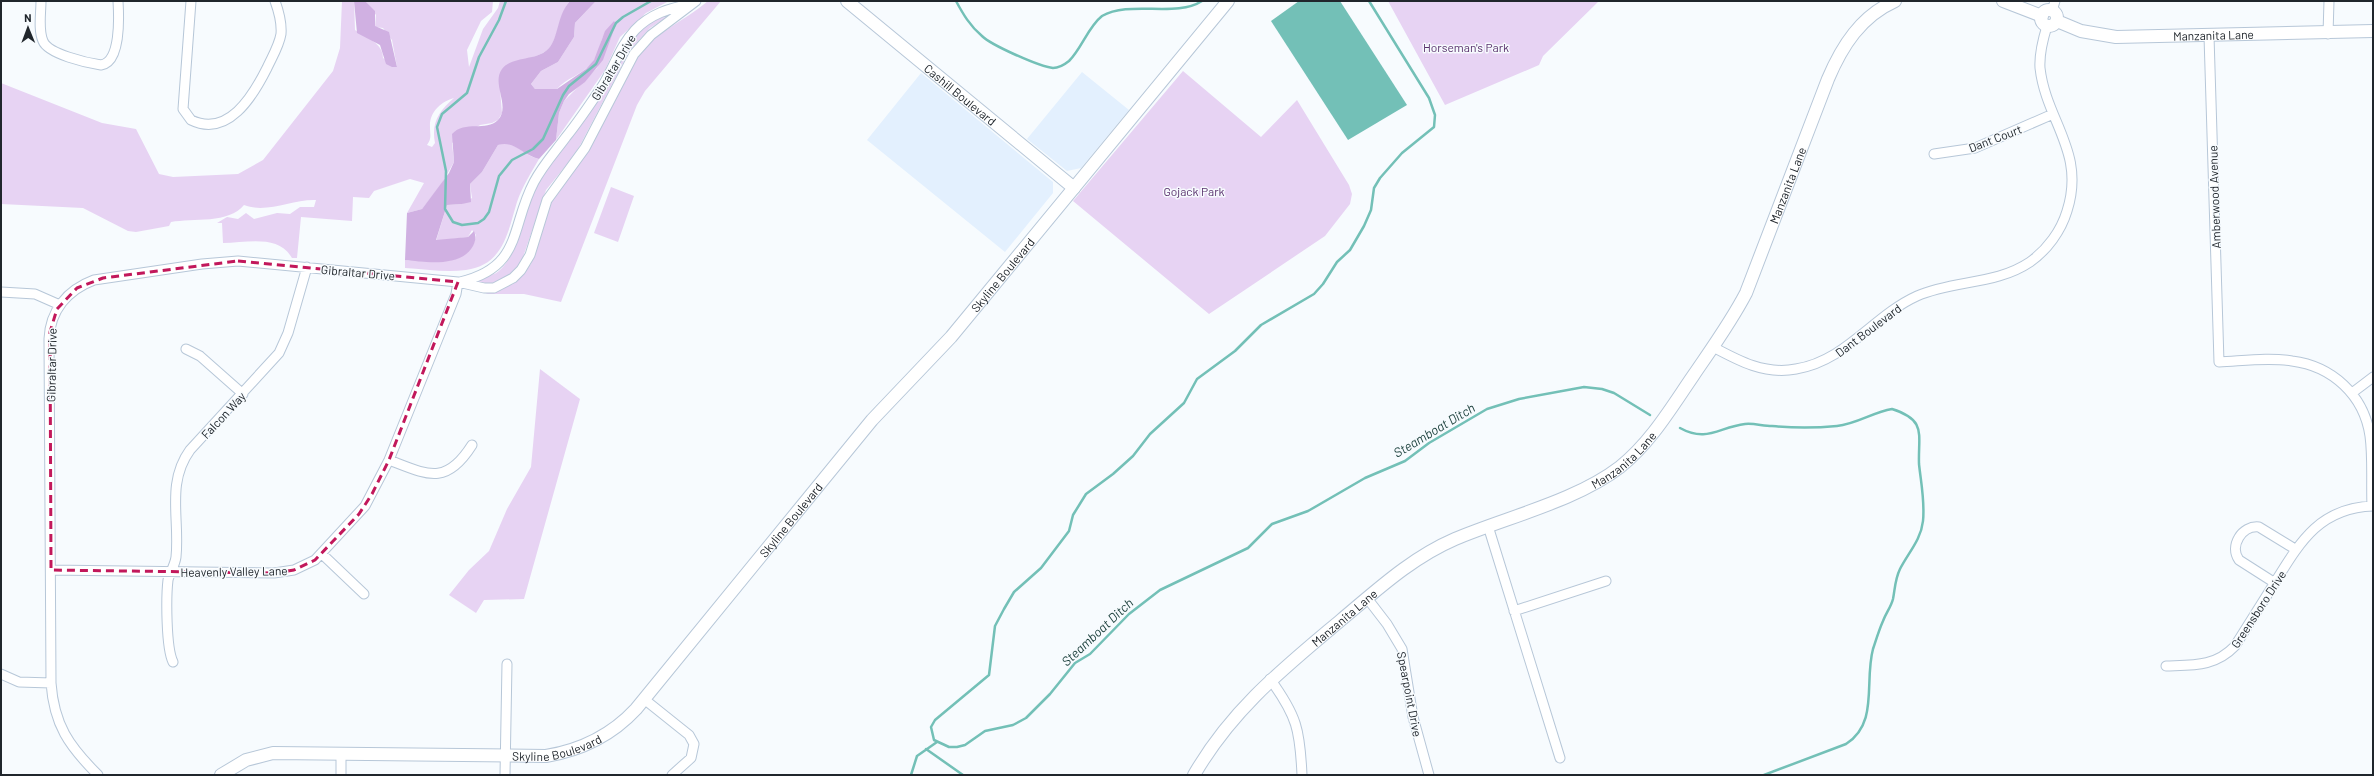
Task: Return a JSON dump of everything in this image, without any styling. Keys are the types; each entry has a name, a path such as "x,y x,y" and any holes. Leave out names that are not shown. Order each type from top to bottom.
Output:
{"street":[{"path":"41,1 41,36 46,47 51,51 96,64 107,64 112,59 119,27 118,1"},
{"path":"191,1 182,105 184,112 191,120 209,124 227,120 244,103 259,84 279,42 280,19 275,1"},
{"name":"Cashill Boulevard","path":"847,1 1074,188"},
{"name":"Skyline Boulevard","path":"221,775 246,760 273,753 506,757 546,756 578,749 609,733 625,720 644,699 872,420 951,337 1228,1"},
{"name":"Manzanita Lane","path":"1194,775 1227,725 1270,679 1366,598 1419,558 1453,540 1585,488 1620,467 1650,438 1712,347 1746,293 1835,62 1843,48 1860,26 1879,10 1895,1"},
{"name":"Manzanita Lane","path":"2003,1 2051,15 2081,31 2110,36 2328,34 2373,31"},
{"path":"2328,34 2329,1"},
{"name":"Gibraltar Drive","path":"458,282 481,275 494,266 506,254 514,241 525,202 537,176 593,100 610,74 624,44 635,30 658,13 693,2"},
{"name":"Gibraltar Drive","path":"98,775 65,737 56,715 51,683 50,332 53,318 60,304 77,288 94,280 195,265 238,261 458,282 484,288 494,288 513,278 521,270 530,255 546,200 585,148 634,54 651,35 684,12 693,2"},
{"name":"Dant Boulevard","path":"1712,347 1748,365 1763,369 1778,371 1810,367 1839,353 1883,317 1916,297 1952,285 2002,276 2031,261 2052,240 2060,227 2071,198 2072,167 2069,153 2053,114 2040,69 2041,51 2051,15"},
{"name":"Amberwood Avenue","path":"2209,36 2218,362 2290,360 2304,363 2330,373 2352,393"},
{"name":"Dant Court","path":"1934,154 1975,148 2053,114"},
{"name":"Falcon Way","path":"173,662 168,644 168,586 176,558 175,486 179,468 190,450 279,353 288,333 307,267"},
{"name":"Heavenly Valley Lane","path":"51,570 284,572 306,566 322,554 365,506 389,460 456,294 458,282"},
{"path":"1,292 35,294 60,304"},
{"path":"186,349 200,356 243,394"},
{"path":"2373,377 2352,393 2363,410 2370,437 2373,506"},
{"path":"389,460 422,472 445,472 457,466 472,445"},
{"name":"Greensboro Drive","path":"2166,666 2210,663 2227,654 2235,646 2295,549 2306,535 2330,517 2344,511 2373,506"},
{"path":"1488,526 1560,758"},
{"path":"2275,583 2239,560 2235,550 2244,531 2254,527 2259,528 2295,549"},
{"path":"322,554 364,594"},
{"path":"1514,611 1606,581"},
{"name":"Spearpoint Drive","path":"1366,598 1387,624 1402,648 1413,717 1430,775"},
{"path":"505,775 507,664"},
{"path":"1,674 19,682 51,683"},
{"path":"1270,679 1292,711 1297,723 1302,775"},
{"path":"644,699 688,735 694,744 691,758 672,775"},
{"path":"341,754 341,775"}],"highlighted area":[{"path":"238,261 458,282 389,460 372,494 359,514 315,560 294,570 274,573 51,570 50,332 57,309 77,288 103,278"}],"shaded area":[{"path":"354,1 365,1 375,11 375,26 389,32 397,67 392,67 386,64 380,45 357,33"},
{"path":"570,1 596,1 575,23 574,37 558,62 541,71 531,84 535,89 557,89 586,69 594,60 605,31 614,21 616,24 603,60 585,82 569,94 564,101 559,113 556,140 539,159 514,146 504,144 498,145 482,172 470,184 471,202 447,205 436,240 468,237 474,231 475,242 467,253 460,258 451,261 422,262 405,260 407,213 422,209 449,173 454,162 452,134 463,128 488,125 498,120 503,108 499,88 499,75 502,69 506,65 517,60 536,56 551,46 562,14"},
{"path":"1299,1 1340,1 1407,105 1348,140 1271,21"},
{"path":"1082,72 1129,110 1081,168 1067,171 1027,139"},
{"path":"921,73 1053,182 1053,193 1005,252 867,140"}],"green space":[{"path":"342,1 354,1 355,30 374,41 380,48 383,58 397,67 392,40 383,28 375,27 376,15 365,1 493,1 492,12 481,21 467,50 469,67 483,29 498,8 500,1 570,1 563,13 554,41 550,47 546,51 537,55 510,64 500,89 502,113 498,120 492,123 480,125 452,143 454,162 441,185 422,209 407,213 424,183 410,179 374,191 369,198 353,197 352,221 301,217 297,258 292,258 286,250 270,243 252,241 223,243 222,223 217,223 227,217 238,219 246,213 254,219 277,213 290,214 300,207 314,207 316,200 307,200 262,208 244,205 237,211 220,218 171,222 169,226 136,232 128,231 83,208 1,204 1,83 102,123 136,129 159,174 173,177 238,174 263,160 333,71 340,48","holes":["454,98 437,118 434,129 435,143 432,147 427,145 430,138 430,122 434,112 449,99"]},
{"path":"596,1 669,1 646,13 620,37 605,70 556,140 559,113 564,101 597,68 616,24 609,29 602,38 596,58 584,71 565,82 557,89 535,89 531,84 541,71 558,62 574,37 575,23"},
{"path":"708,1 721,1 645,91 637,105 561,302 524,294 485,294 513,284 531,264 551,202 557,191 586,154 636,59 644,49 661,34"},
{"name":"Horseman's Park","path":"1388,1 1599,1 1543,56 1539,65 1445,105"},
{"path":"666,13 670,15 650,28 630,50 576,153 546,190 521,263 509,276 499,281 489,284 478,282 483,278 493,275 499,271 508,260 518,240 532,196 543,175 597,102 621,57 632,40 642,29"},
{"name":"Gojack Park","path":"1183,71 1261,137 1297,100 1349,185 1352,194 1350,204 1325,236 1209,314 1073,201"},
{"path":"506,142 530,156 539,159 521,191 507,235 496,254 489,261 479,267 466,270 443,271 405,268 405,260 426,262 448,261 458,258 473,246 476,235 472,230 468,237 436,241 447,205 462,204 472,198 470,184 482,172 498,145"},
{"path":"611,187 634,196 618,242 594,233"},
{"path":"540,369 580,399 524,599 484,600 476,613 449,595 469,570 489,551 507,509 531,467"}],"waterway":[{"name":"Steamboat Ditch","path":"506,1 499,20 479,57 467,93 442,114 437,127 446,171 445,209 453,222 462,225 478,223 484,219 489,212 499,176 512,160 533,149 543,139 563,95 569,86 596,64 616,23 623,17 651,1"},
{"name":"Steamboat Ditch","path":"956,1 970,24 987,40 1027,60 1053,68 1061,66 1069,61 1074,56 1097,21 1102,16 1113,11 1126,9 1179,8 1191,6 1202,1"},
{"name":"Steamboat Ditch","path":"1369,1 1429,98 1435,115 1434,127 1402,153 1380,178 1374,188 1371,210 1364,226 1350,250 1337,262 1323,284 1314,294 1261,325 1235,351 1197,379 1184,403 1150,434 1133,456 1113,474 1086,494 1073,515 1069,531 1041,568 1014,592 1004,609 995,626 989,675 935,720 931,727 934,740 949,747 957,747 965,745 985,731 1013,725 1026,718 1050,694 1075,663 1090,654 1129,614 1160,590 1248,548 1272,524 1308,511 1365,478 1405,461 1429,443 1487,409 1519,399 1584,387 1602,389 1614,393 1650,415"},
{"name":"Steamboat Ditch","path":"1680,428 1689,432 1706,434 1745,424 1796,427 1837,426 1851,423 1892,409 1911,418 1916,423 1918,429 1919,464 1924,506 1922,528 1917,540 1898,573 1893,599 1873,649 1867,713 1863,725 1856,735 1846,744 1764,775"},
{"path":"911,775 917,756 937,742"},
{"path":"926,749 963,775"}]}
